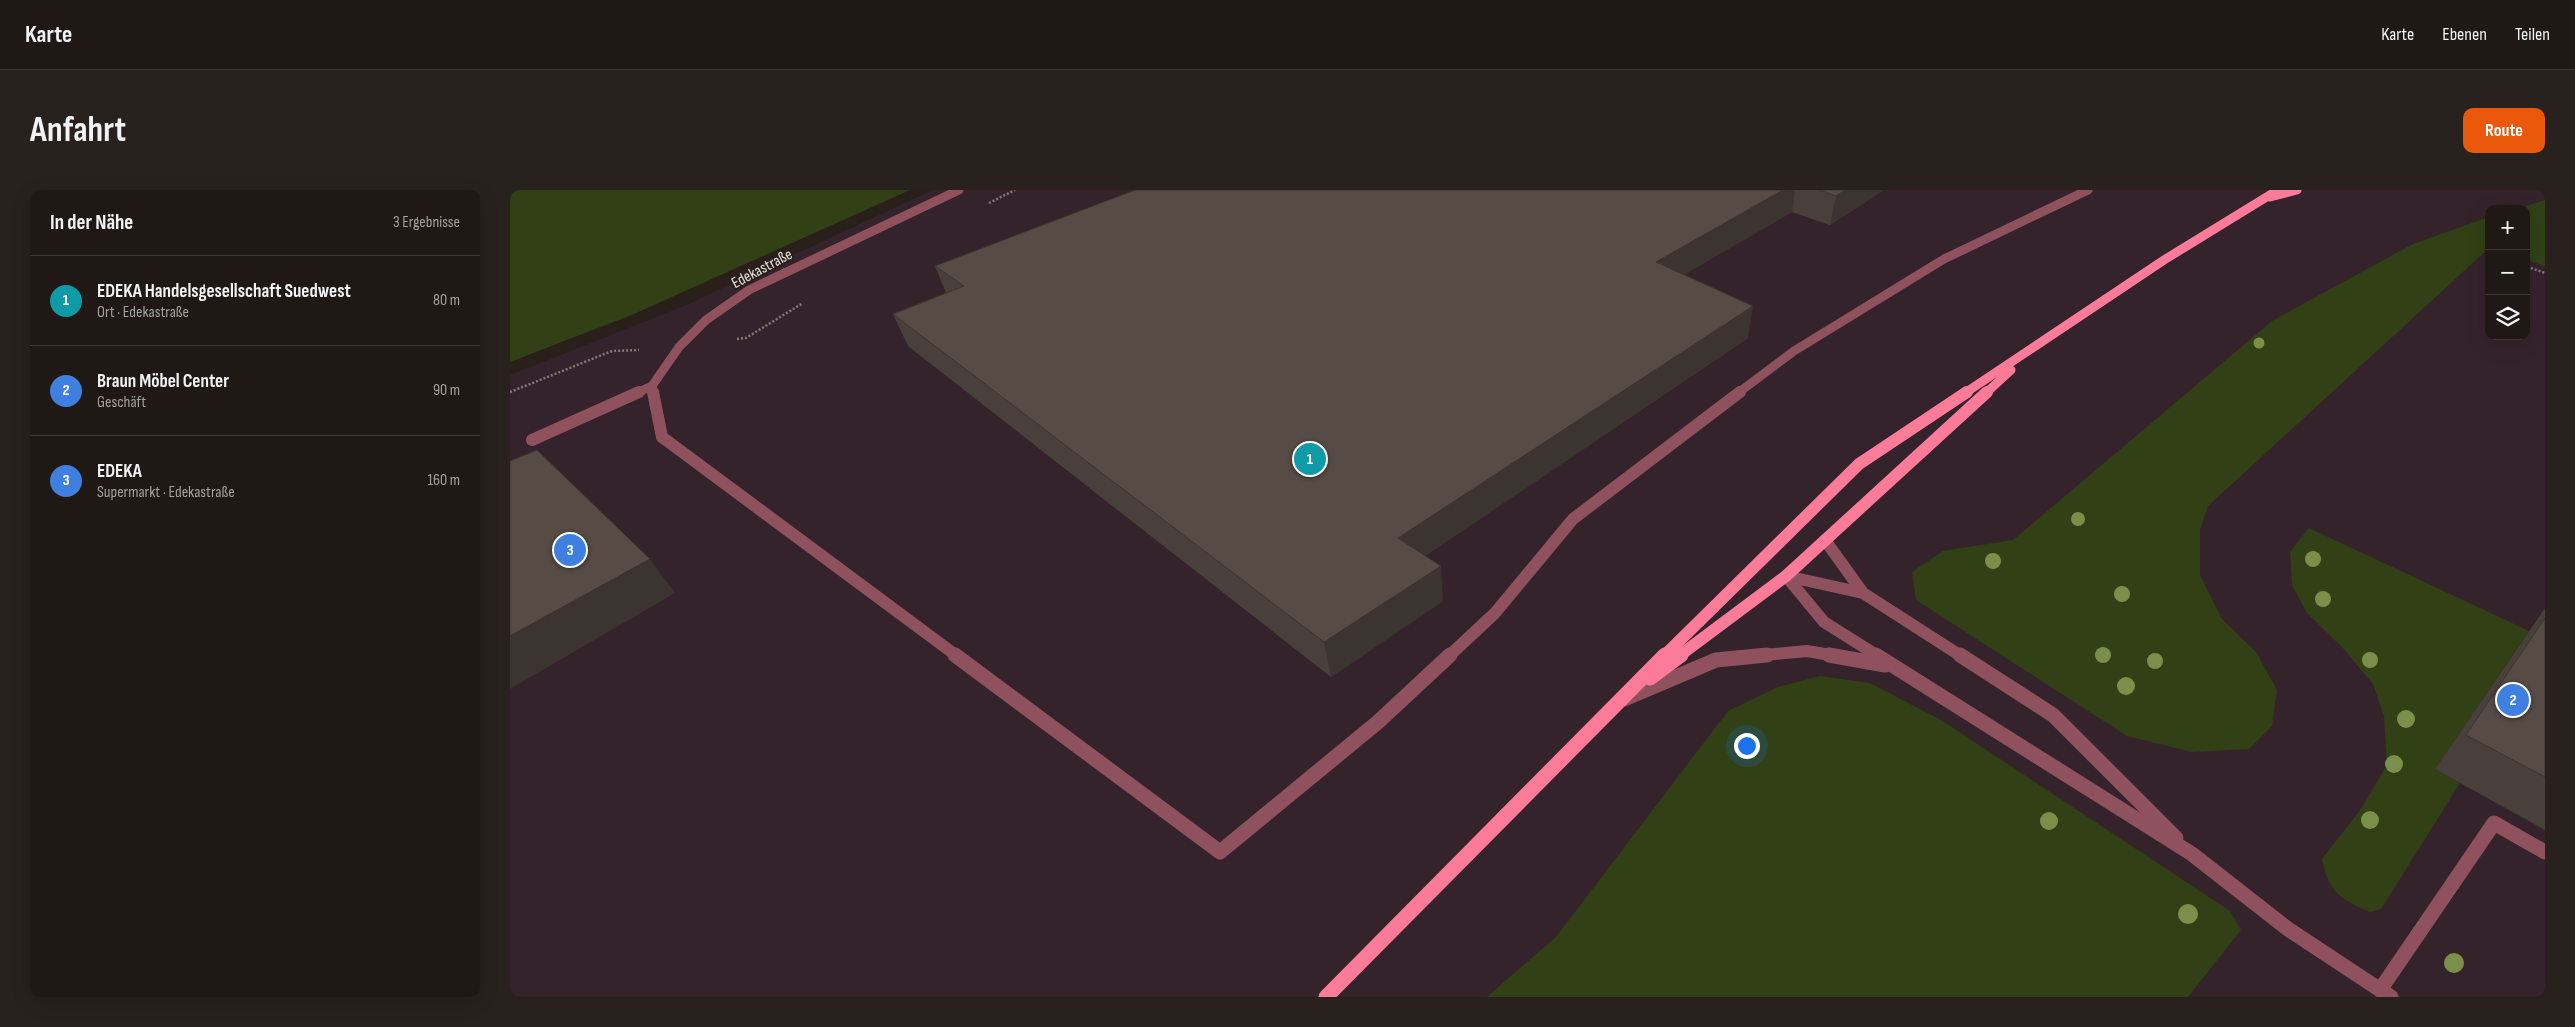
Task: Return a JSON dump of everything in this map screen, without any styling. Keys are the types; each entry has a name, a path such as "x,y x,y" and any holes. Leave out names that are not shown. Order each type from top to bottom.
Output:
{"main road":[{"path":"1326,997 1618,702 1858,464 2164,260 2278,190"},
{"path":"2265,198 2297,190"},
{"path":"1618,702 1786,576 2048,336"}],"street":[{"name":"Edekastraße","path":"652,386 679,347 706,320 749,290 959,190"},
{"path":"532,440 652,386 662,437 1220,852 1378,722 1495,613 1573,519 1612,489 1794,351 1944,259 2088,190"},
{"path":"1825,540 1863,593"},
{"path":"1786,576 1863,593 2053,715 2192,854"},
{"path":"1786,576 1824,622 1890,666 2192,854 2288,929 2386,994 2494,823 2545,852"},
{"path":"1618,702 1716,660 1807,651 1890,666"}],"path":[{"path":"2531,268 2545,273"},
{"path":"510,392 612,351 634,350"}],"shaded area":[{"path":"933,190 2545,190 2545,997 510,997 510,375 684,306"}],"green space":[{"path":"510,190 910,190 634,314 510,362"},
{"path":"2545,200 2545,266 2530,261 2529,205"},
{"path":"2485,218 2485,252 2208,506 2200,530 2200,575 2222,619 2256,652 2277,690 2272,726 2249,749 2192,752 2127,736 1916,600 1912,572 1943,551 2013,540 2272,321 2413,244"},
{"path":"2309,528 2529,631 2435,769 2460,783 2381,909 2370,912 2351,903 2337,893 2328,880 2322,859 2361,809 2387,765 2384,716 2373,684 2342,647 2307,613 2292,585 2290,552"},
{"path":"1820,676 1870,683 1941,720 2230,911 2241,930 2188,997 1487,997 1556,937 1728,711 1778,687"}],"building":[{"path":"1135,190 1783,190 1656,262 1753,306 1398,538 1441,566 1324,642 893,314 964,286 935,266"},
{"path":"1819,190 1845,190 1836,196"},
{"path":"537,450 650,559 510,636 510,461"},
{"path":"2545,618 2545,777 2466,735"}],"place":[{"name":"EDEKA Handelsgesellschaft Suedwest","path":"1310,459"},
{"name":"EDEKA","path":"570,550"},
{"name":"Braun Möbel Center","path":"2513,700"}]}
